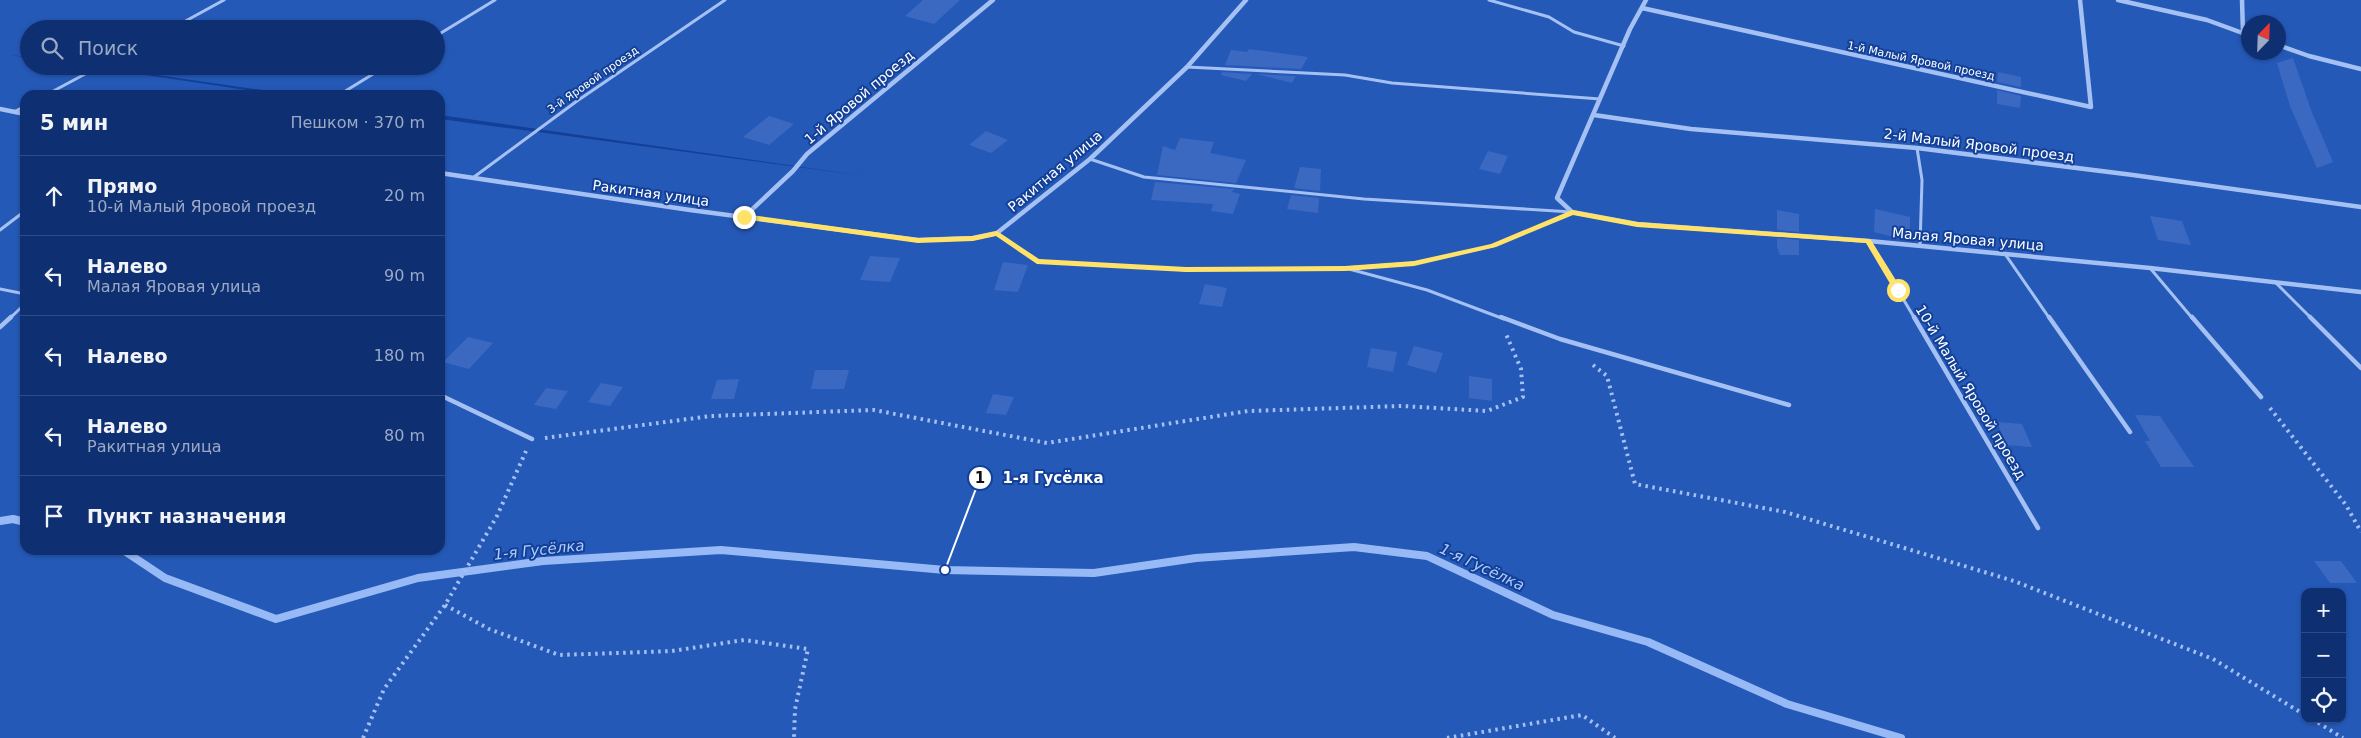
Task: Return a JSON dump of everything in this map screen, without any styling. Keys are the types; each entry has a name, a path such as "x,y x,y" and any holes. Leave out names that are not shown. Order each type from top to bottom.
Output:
{"street":[{"name":"1-й Яровой проезд","path":"744,217 793,171 807,154 993,0"},
{"name":"Ракитная улица","path":"445,174 918,240 973,238 997,233 1090,159 1187,67 1246,0"},
{"path":"1572,212 1557,198 1630,29 1646,0"},
{"name":"1-й Малый Яровой проезд","path":"1642,8 2091,107 2080,0"},
{"path":"2118,0 2207,20 2241,32"},
{"path":"2242,0 2242,15"},
{"path":"2286,49 2361,69"},
{"path":"0,109 20,113"},
{"name":"2-й Малый Яровой проезд","path":"1594,114 1691,129 1917,148 2133,175 2361,207"},
{"name":"Малая Яровая улица","path":"1572,212 1637,224 1869,241 2150,268 2361,292"}],"lane":[{"path":"187,20 224,0"},
{"path":"445,31 495,0"},
{"name":"3-й Яровой проезд","path":"474,177 577,101 725,0"},
{"path":"1489,0 1549,17 1574,32 1624,46"},
{"path":"1187,67 1344,75 1392,83 1600,99"},
{"path":"55,90 83,75"},
{"path":"347,90 371,75"},
{"path":"14,112 20,109"},
{"path":"1917,148 1922,180 1920,246"},
{"path":"1090,159 1144,177 1364,198 1572,212"},
{"path":"0,230 20,215"},
{"path":"997,233 1037,261 1186,270 1345,268 1414,263 1493,246"},
{"name":"10-й Малый Яровой проезд","path":"1869,241 2038,528"},
{"path":"2005,254 2130,432"},
{"path":"1345,268 1427,290 1560,339 1789,404"},
{"path":"2150,268 2261,397"},
{"path":"2276,282 2361,368"},
{"path":"0,289 20,293"},
{"path":"0,327 20,309"},
{"path":"445,397 532,439"}],"path":[{"path":"1493,246 1546,223"},
{"path":"363,738 384,689 445,605 497,516 532,439 711,416 874,410 1047,443 1248,411 1402,406 1487,411 1523,397 1521,369 1498,316"},
{"path":"1591,364 1607,376 1635,484 1785,512 2014,580 2213,659 2301,713"},
{"path":"2261,397 2346,505 2361,532"},
{"path":"445,605 489,629 559,655 672,651 744,640 808,649 795,709 794,738"},
{"path":"1447,738 1582,715 1615,738"},
{"path":"2319,723 2343,738"}],"shaded area":[{"path":"0,0 2361,0 2361,738 0,738"}],"building":[{"path":"923,0 960,0 934,24 905,16"},
{"path":"1249,49 1308,57 1301,69 1225,65 1231,50 1247,52"},
{"path":"2293,58 2311,110 2333,162 2317,168 2290,106 2277,63"},
{"path":"1222,72 1252,74 1246,81 1221,75"},
{"path":"1998,72 2021,77 2021,87 1997,82"},
{"path":"1256,74 1296,76 1292,83"},
{"path":"1997,90 2021,96 2020,108 1997,104"},
{"path":"769,116 794,124 769,145 743,137"},
{"path":"986,131 1008,140 991,153 969,145"},
{"path":"1180,138 1214,142 1210,153 1246,160 1236,183 1157,175 1163,146 1175,150"},
{"path":"1488,151 1508,156 1500,174 1479,169"},
{"path":"1300,167 1321,169 1320,191 1294,188"},
{"path":"1155,182 1234,189 1232,192 1240,194 1233,214 1211,211 1213,204 1151,200"},
{"path":"1291,195 1319,198 1318,213 1287,209"},
{"path":"1875,209 1910,217 1910,241 1874,232"},
{"path":"1777,210 1799,214 1799,232 1777,230"},
{"path":"2150,216 2182,221 2191,245 2158,240"},
{"path":"1777,238 1799,240 1799,255 1780,255 1777,247"},
{"path":"870,256 900,258 890,282 860,280"},
{"path":"1003,262 1028,265 1018,292 994,290"},
{"path":"1205,284 1227,288 1222,307 1199,304"},
{"path":"468,337 493,343 469,369 445,363 445,360"},
{"path":"1414,346 1443,353 1436,373 1407,365"},
{"path":"1371,348 1397,352 1393,372 1367,367"},
{"path":"815,370 849,370 844,389 811,389"},
{"path":"1469,376 1492,379 1492,401 1469,398"},
{"path":"739,379 734,399 711,399 717,380"},
{"path":"601,383 623,387 610,406 588,402"},
{"path":"546,388 568,391 556,409 534,405"},
{"path":"993,394 1014,397 1006,415 986,413"},
{"path":"2135,415 2160,416 2194,467 2161,467 2145,441 2150,441"},
{"path":"1997,422 2022,424 2032,447 2006,445"},
{"path":"2314,561 2341,561 2357,583 2330,583"}],"waterway":[{"name":"1-я Гусёлка","path":"0,521 13,519 20,521"},
{"name":"1-я Гусёлка","path":"130,555 165,578 276,619 418,578 543,561 721,550 945,570 1094,573 1196,558 1354,547 1427,556 1553,615 1648,642 1787,704 1901,738"}],"place":[{"name":"1-я Гусёлка","path":"945,570"}],"route":[{"path":"744,217 918,240 973,238 997,233 1037,261 1186,270 1345,268 1414,263 1493,246 1572,212 1637,224 1869,241 1898,290"}]}
